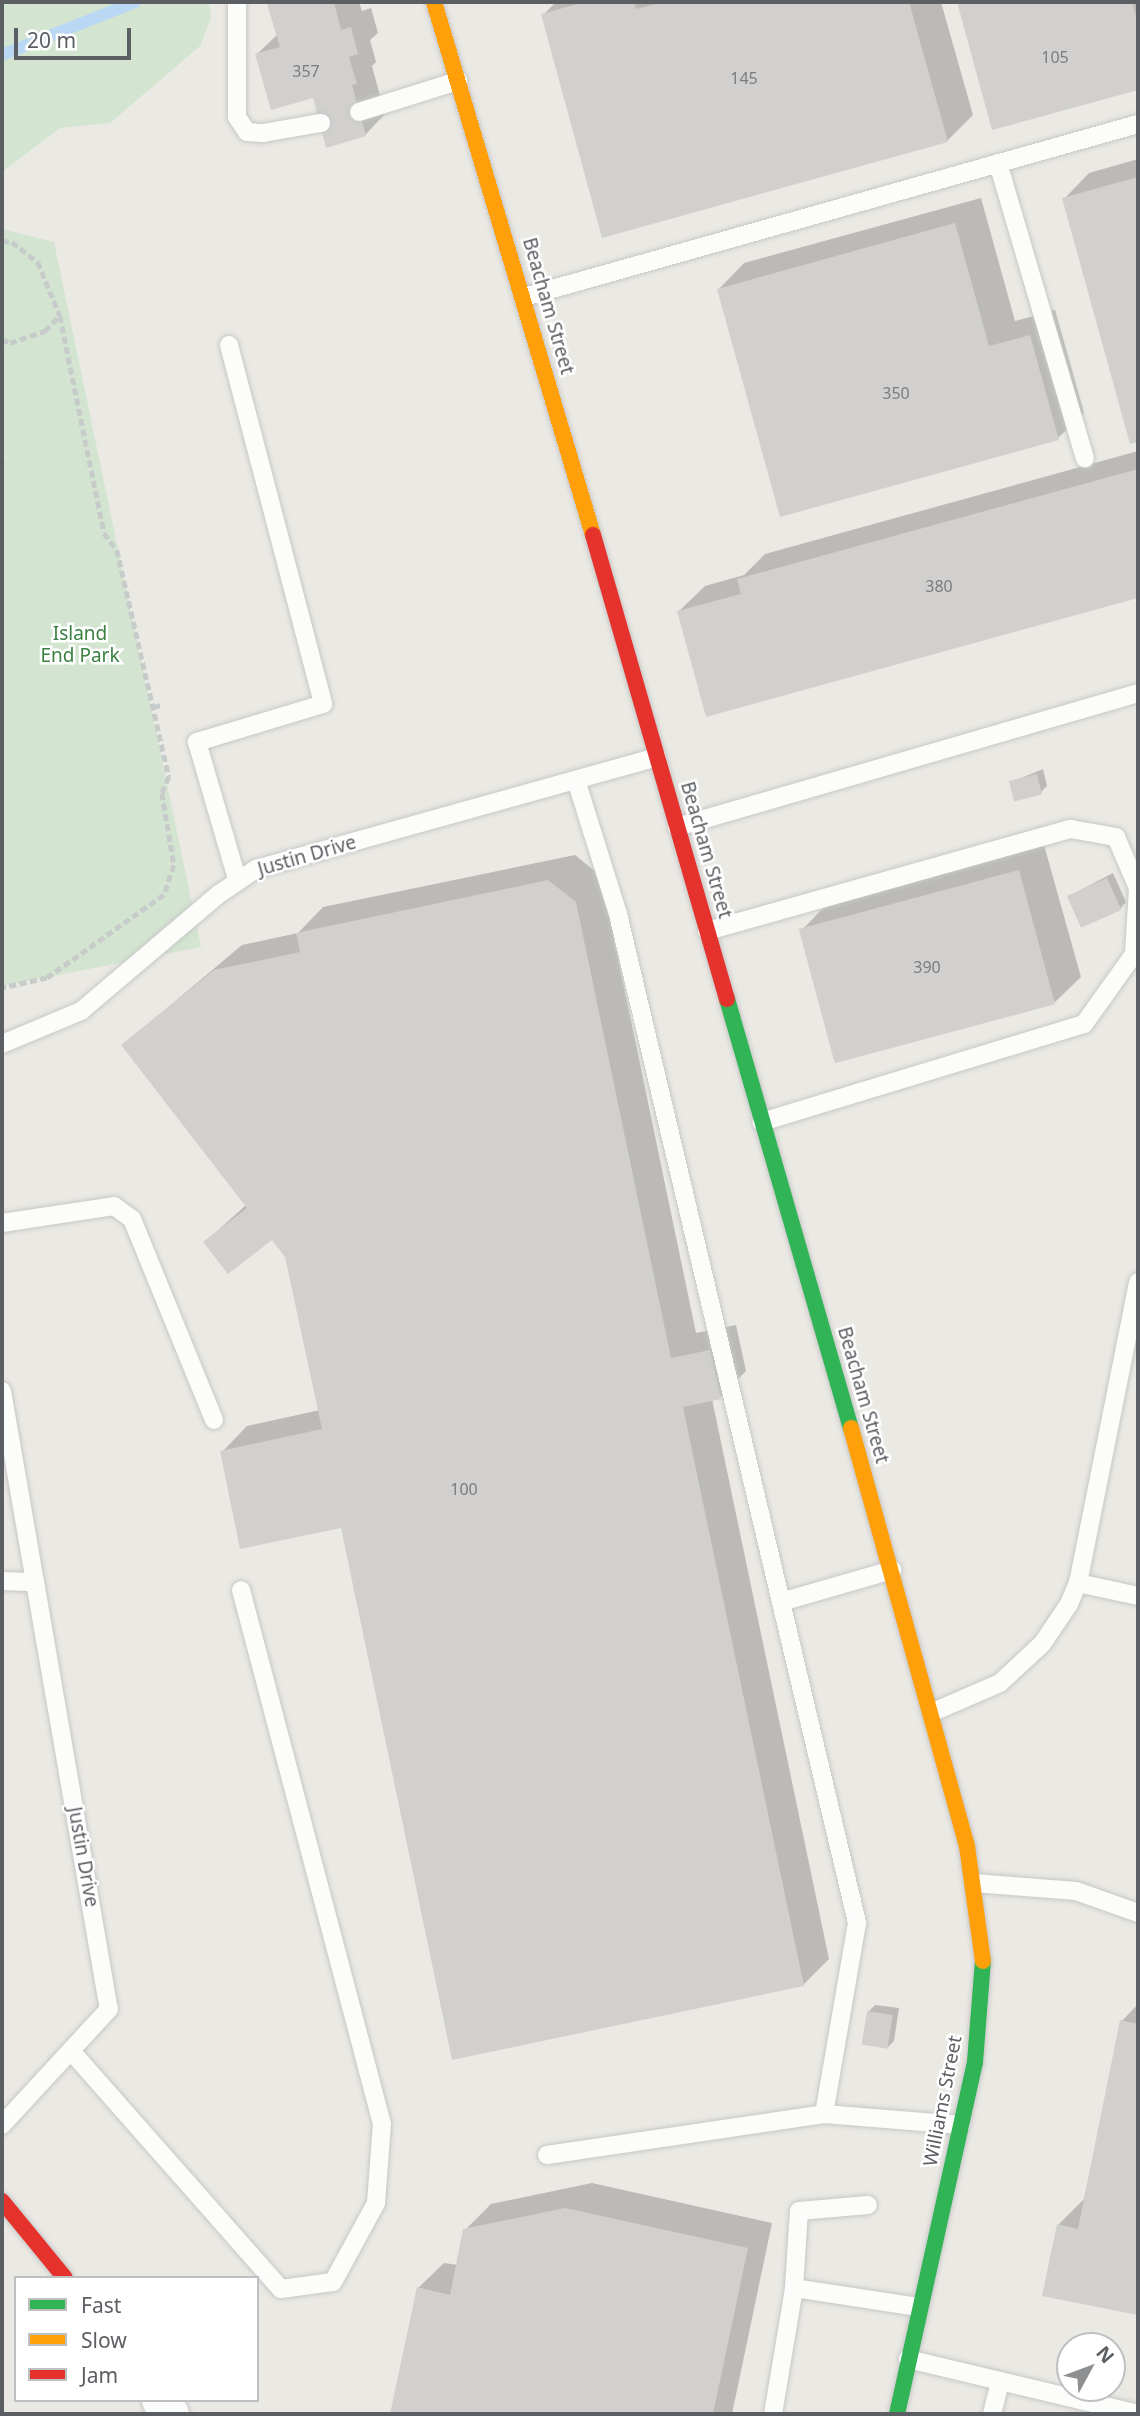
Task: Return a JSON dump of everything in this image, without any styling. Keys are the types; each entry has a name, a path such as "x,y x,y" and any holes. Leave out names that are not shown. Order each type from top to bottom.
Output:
{"main road":[{"name":"Beacham Street","path":"434,2 524,297 933,1712"},
{"name":"Williams Street","path":"897,2414 918,2307 975,2062 984,1965 974,1882 933,1712"},
{"path":"2,2201 63,2276"}],"lane":[{"path":"237,2 237,117 242,125 247,132 263,133 321,123"},
{"path":"359,112 458,81"},
{"path":"524,297 1138,124"},
{"path":"998,163 1085,458"},
{"path":"229,345 323,704 197,742 237,879"},
{"path":"677,827 1138,693"},
{"name":"Justin Drive","path":"2,1044 81,1011 237,879 256,869 657,757"},
{"path":"576,780 618,914 857,1923 824,2115"},
{"path":"707,931 1071,829 1116,837 1138,888 1134,954 1084,1024 762,1122"},
{"path":"2,1223 114,1206 132,1219 215,1420"},
{"path":"933,1712 977,1696 1021,1666 1056,1623 1078,1583 1138,1282"},
{"path":"2,1391 35,1582 2,1581"},
{"path":"781,1602 892,1570"},
{"name":"Justin Drive","path":"2,2125 109,2009 35,1582"},
{"path":"1078,1583 1138,1595"},
{"path":"71,2050 281,2289 332,2282 376,2203 382,2124 241,1590"},
{"path":"974,1882 1076,1891 1138,1913"},
{"path":"547,2155 824,2115 961,2125"},
{"path":"774,2414 794,2288 799,2211 868,2205"},
{"path":"794,2288 918,2307"},
{"path":"908,2358 1138,2414"},
{"path":"992,2414 1000,2381"}],"path":[{"path":"2,241 12,242 38,262 60,316 104,533 117,550 169,777 162,793 174,864 164,895 47,978 2,988"},
{"path":"2,339 10,343 45,331 60,316"},
{"path":"153,707 162,705"}],"green space":[{"path":"2,2 209,2 211,18 200,46 110,123 60,128 2,172"},
{"name":"Island End Park","path":"2,229 54,242 201,947 2,986 2,456 9,460 2,454"}],"building":[{"path":"334,2 341,30 351,27 358,54 349,57 357,84 352,85 366,136 326,148 313,98 271,110 255,54 280,47 267,4"},
{"path":"585,2 634,2 636,9 664,2 909,2 948,142 602,238 541,14"},
{"path":"957,2 1132,2 1138,25 1138,90 992,130"},
{"path":"1138,177 1138,442 1130,444 1062,198"},
{"path":"955,223 989,346 1030,335 1059,440 780,517 717,289"},
{"path":"1138,469 1138,598 706,717 677,611 741,594 737,579"},
{"path":"1037,774 1042,794 1014,801 1009,781"},
{"path":"1019,870 1055,1004 835,1063 799,929"},
{"path":"1107,878 1121,910 1081,928 1067,896"},
{"path":"548,880 576,902 671,1358 710,1350 721,1399 683,1407 804,1986 452,2060 341,1528 240,1549 220,1451 322,1429 285,1257 272,1240 228,1274 203,1242 247,1208 121,1045 214,970 300,952 296,933"},
{"path":"867,2011 893,2015 887,2049 862,2045"},
{"path":"1120,2020 1138,2024 1138,2315 1042,2296 1057,2224 1078,2229"},
{"path":"565,2208 748,2248 713,2414 390,2414 417,2287 450,2295 463,2229"}],"waterway":[{"path":"2,55 135,2"}],"traffic: fast":[{"path":"727,999 851,1428"},
{"path":"897,2414 975,2062 983,1961"}],"traffic: slow":[{"path":"434,2 593,535"},
{"path":"851,1428 967,1846 983,1961"}],"traffic: jam":[{"path":"593,535 727,999"},
{"path":"2,2201 63,2276"}]}
